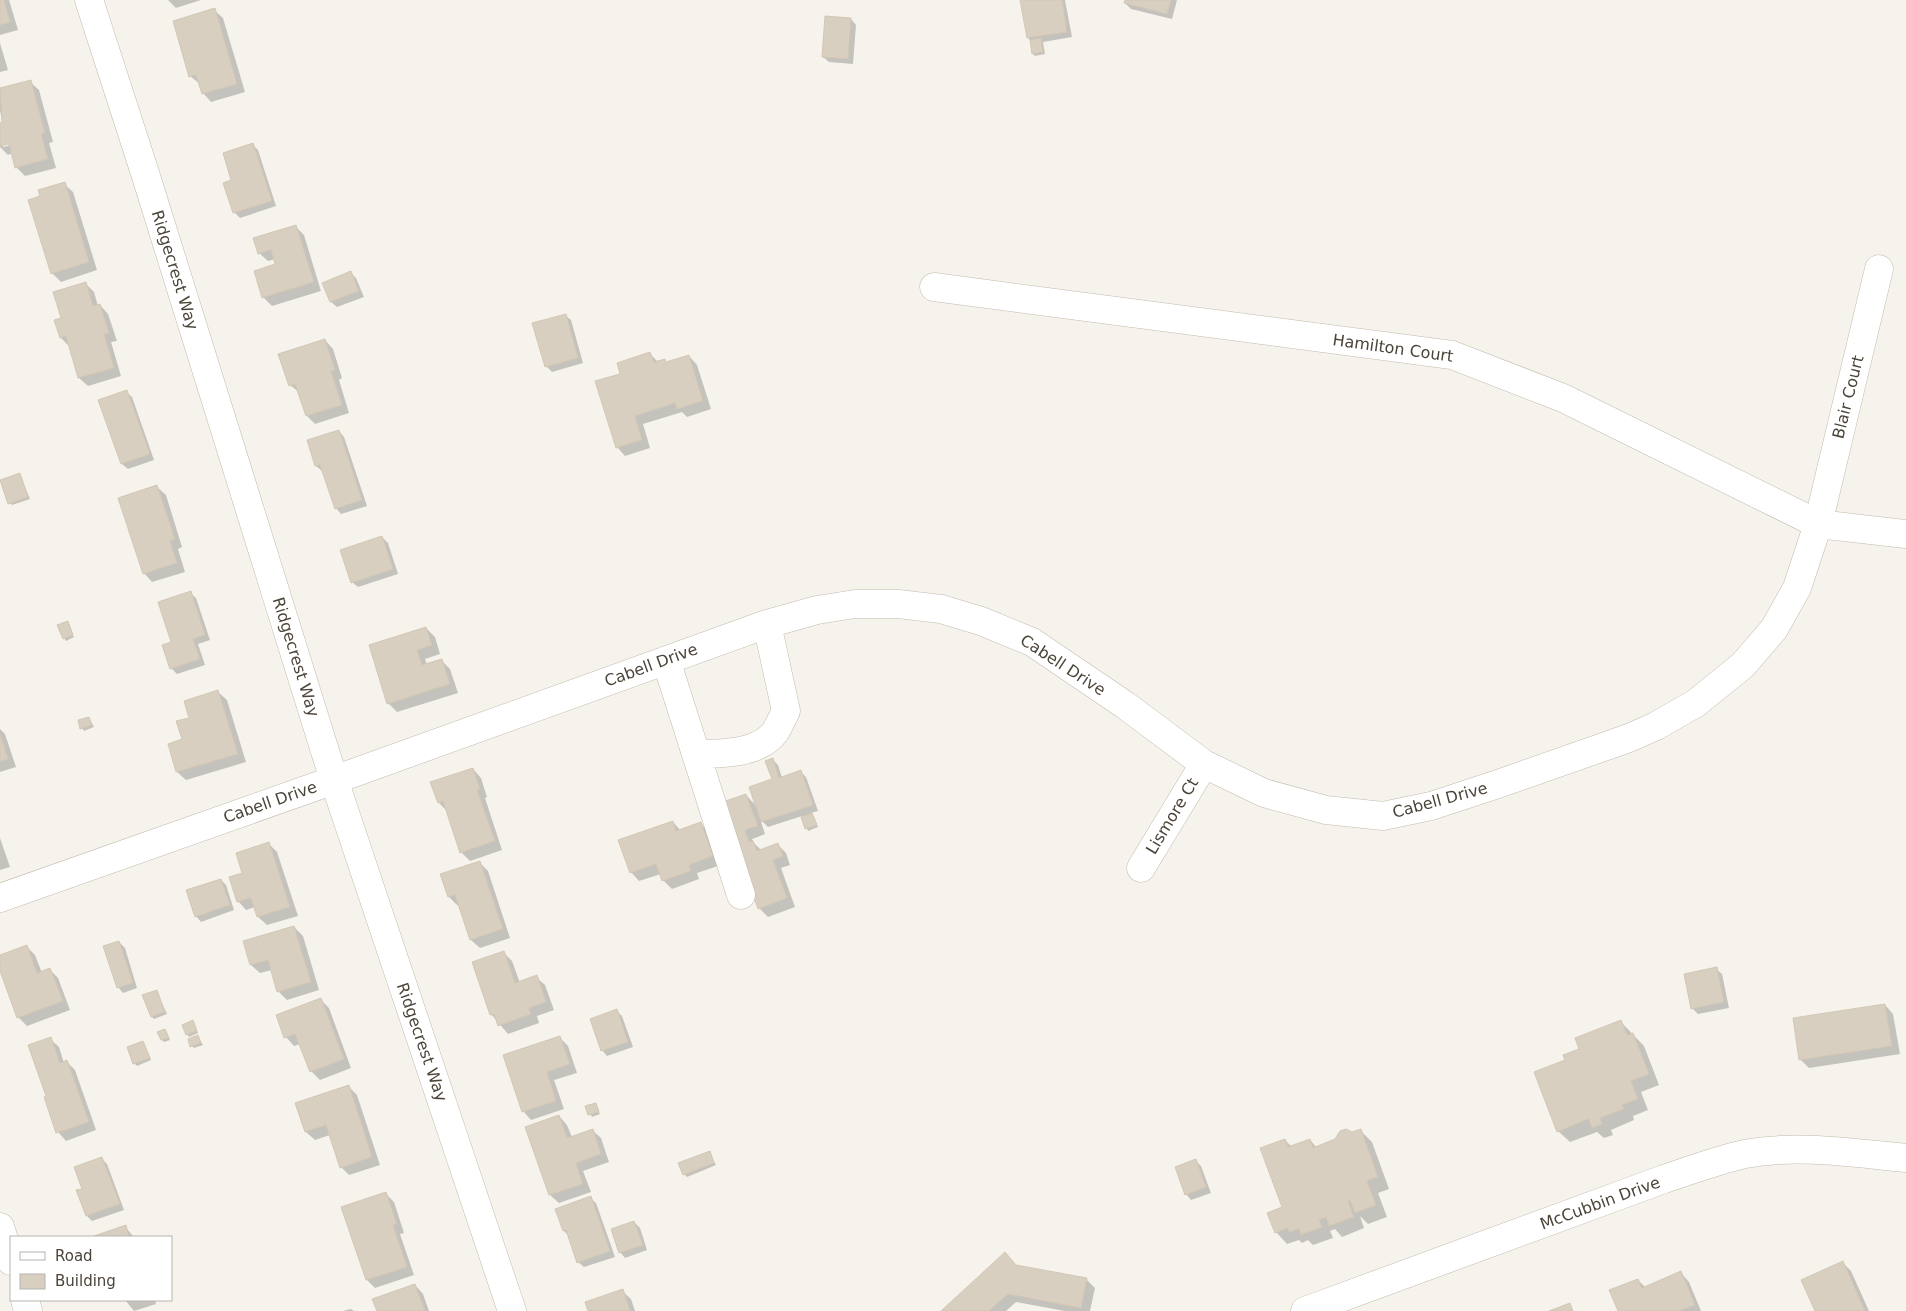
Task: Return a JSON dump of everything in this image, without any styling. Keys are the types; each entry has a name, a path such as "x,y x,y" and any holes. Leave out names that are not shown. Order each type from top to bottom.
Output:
{"street":[{"name":"Ridgecrest Way","path":"89,0 148,182 334,780 512,1311"},
{"name":"Blair Court","path":"1818,524 1879,269"},
{"name":"Hamilton Court","path":"934,287 1452,355 1563,398 1818,524 1906,534"},
{"name":"Cabell Drive","path":"0,898 767,624 817,610 855,604 898,604 942,609 981,621 1032,642 1125,706 1204,764 1264,793 1326,810 1383,816 1431,806 1629,738 1656,726 1696,703 1744,665 1774,629 1797,588 1818,524"},
{"path":"696,754 726,754 758,745 774,734 786,711 767,624"},
{"path":"666,660 741,895"},
{"name":"Lismore Ct","path":"1141,868 1204,764"},
{"name":"McCubbin Drive","path":"1305,1311 1664,1179 1722,1160 1746,1154 1798,1150 1906,1158"},
{"path":"0,1228 10,1257"}],"building":[{"path":"0,0 4,0 10,22 0,25"},
{"path":"1020,0 1062,0 1067,32 1027,38"},
{"path":"1125,0 1171,0 1167,14 1124,3"},
{"path":"215,8 237,84 202,94 196,75 189,77 173,21"},
{"path":"825,16 851,18 848,59 822,57"},
{"path":"1041,38 1043,52 1032,54 1030,40"},
{"path":"31,80 45,133 41,134 48,159 15,168 9,144 0,146 0,123 2,122 0,88"},
{"path":"253,143 272,201 233,213 223,183 231,180 223,153"},
{"path":"65,182 89,262 51,274 28,200 40,196 38,190"},
{"path":"296,225 314,282 262,298 254,271 275,264 271,250 258,254 253,238"},
{"path":"351,271 359,291 330,302 322,283"},
{"path":"86,282 93,306 100,304 109,333 104,334 114,368 78,378 66,336 60,338 54,320 61,318 53,292"},
{"path":"566,314 578,358 545,367 532,323"},
{"path":"325,339 335,370 331,371 342,405 306,416 295,384 289,386 278,354"},
{"path":"650,352 654,362 665,359 666,362 689,355 703,401 677,409 675,403 635,416 642,440 616,448 595,381 620,374 617,363"},
{"path":"127,390 150,454 121,464 98,400"},
{"path":"339,430 362,500 335,509 320,465 315,466 307,440"},
{"path":"20,473 28,497 8,504 0,480"},
{"path":"157,485 175,539 170,541 177,563 143,574 118,498"},
{"path":"382,536 393,569 351,583 340,550"},
{"path":"191,591 205,635 193,639 200,659 170,669 162,645 171,642 158,602"},
{"path":"68,621 73,635 63,639 57,625"},
{"path":"426,627 432,645 417,650 422,665 442,659 450,684 387,704 369,645"},
{"path":"218,690 238,754 176,772 168,744 182,739 176,721 189,718 184,701"},
{"path":"89,717 92,725 80,729 78,720"},
{"path":"0,734 8,759 0,761"},
{"path":"773,758 779,778 801,770 813,805 761,822 749,787 772,779 765,761"},
{"path":"473,768 480,789 477,790 495,841 460,853 443,801 438,803 430,782"},
{"path":"746,794 758,826 745,830 749,842 753,841 757,851 778,843 783,856 773,860 787,898 758,909 720,803"},
{"path":"812,813 817,825 805,829 801,817"},
{"path":"673,821 676,831 701,822 713,856 689,865 691,871 662,881 656,864 630,873 618,840"},
{"path":"269,842 290,907 257,917 251,898 237,902 229,877 242,873 236,853"},
{"path":"480,861 503,929 470,940 455,895 448,897 440,874"},
{"path":"221,879 230,905 195,917 186,890"},
{"path":"294,926 311,982 277,992 268,960 250,965 243,941"},
{"path":"119,941 133,983 117,988 103,946"},
{"path":"27,945 37,973 50,968 63,1001 17,1018 0,971 0,955"},
{"path":"504,951 515,983 537,975 546,1002 529,1008 531,1014 498,1026 494,1014 490,1015 472,962"},
{"path":"1717,967 1724,1002 1691,1009 1684,974"},
{"path":"157,990 165,1012 151,1017 142,995"},
{"path":"321,998 344,1059 310,1072 295,1034 284,1038 276,1015"},
{"path":"1885,1004 1892,1046 1799,1060 1793,1018"},
{"path":"617,1009 628,1042 601,1051 590,1019"},
{"path":"193,1020 197,1031 186,1035 182,1025"},
{"path":"1621,1020 1627,1035 1633,1033 1649,1074 1631,1081 1638,1099 1622,1105 1624,1109 1600,1118 1602,1124 1592,1128 1588,1119 1557,1132 1534,1072 1565,1060 1563,1055 1579,1049 1575,1038"},
{"path":"165,1029 169,1038 161,1040 157,1032"},
{"path":"198,1035 201,1043 190,1047 188,1039"},
{"path":"560,1036 570,1064 547,1072 556,1101 522,1112 503,1055"},
{"path":"51,1037 60,1063 67,1060 89,1122 56,1133 44,1097 46,1096 28,1045"},
{"path":"143,1041 150,1058 133,1064 127,1047"},
{"path":"349,1085 372,1157 340,1168 326,1125 305,1132 295,1103"},
{"path":"596,1103 599,1112 588,1115 585,1106"},
{"path":"559,1115 567,1138 593,1129 601,1154 576,1163 583,1184 549,1195 525,1127"},
{"path":"1346,1129 1352,1132 1361,1129 1378,1177 1367,1181 1376,1205 1355,1213 1350,1200 1348,1201 1354,1217 1329,1226 1326,1217 1319,1220 1322,1227 1301,1235 1299,1229 1289,1232 1288,1228 1275,1233 1267,1213 1282,1207 1260,1148 1285,1139 1288,1147 1310,1139 1313,1148 1335,1139 1340,1131"},
{"path":"710,1151 714,1163 683,1175 678,1163"},
{"path":"102,1157 120,1204 86,1216 76,1190 82,1189 74,1167"},
{"path":"1196,1159 1206,1187 1185,1195 1175,1167"},
{"path":"386,1192 397,1224 393,1225 407,1267 366,1280 341,1207"},
{"path":"591,1196 610,1251 577,1263 566,1230 563,1231 555,1209"},
{"path":"634,1221 643,1245 619,1253 611,1229"},
{"path":"126,1225 129,1236 94,1236"},
{"path":"1005,1252 1016,1265 1087,1278 1081,1308 1008,1294 989,1311 941,1311"},
{"path":"1843,1261 1865,1311 1815,1311 1801,1280"},
{"path":"1681,1271 1695,1305 1679,1311 1618,1311 1609,1290 1638,1279 1642,1288"},
{"path":"415,1284 425,1311 377,1311 372,1299"},
{"path":"623,1289 630,1311 588,1311 585,1302"},
{"path":"1570,1303 1573,1311 1549,1311"}]}
